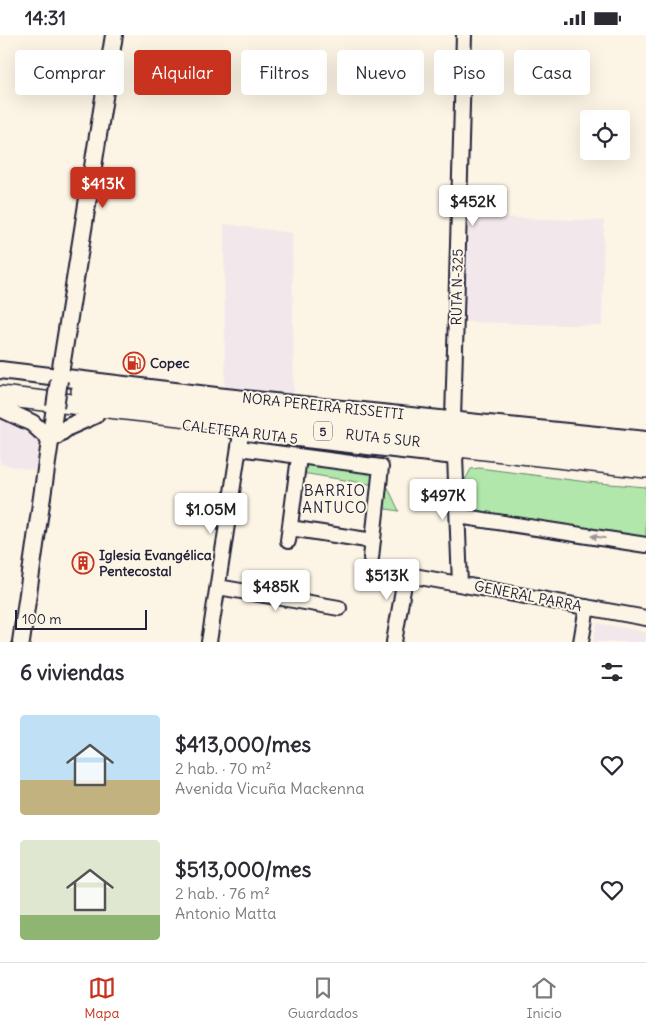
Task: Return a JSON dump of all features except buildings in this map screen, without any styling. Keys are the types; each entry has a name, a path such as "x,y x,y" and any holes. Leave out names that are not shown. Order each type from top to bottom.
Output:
{"highway":[{"name":"RUTA 5 SUR","path":"0,383 646,452"},
{"name":"RUTA 5 SUR","path":"0,396 646,468"},
{"path":"455,457 582,470 646,472"}],"main road":[{"path":"21,642 50,440 114,35"},
{"name":"NORA PEREIRA RISSETTI","path":"0,371 60,379 646,440"},
{"path":"0,407 32,423 50,440"},
{"name":"CALETERA RUTA 5","path":"0,407 55,409 240,440 455,457"},
{"path":"50,440 68,427 95,415"}],"street":[{"name":"RUTA N-325","path":"453,419 464,35"},
{"path":"209,642 240,440 299,457 382,467 371,558"},
{"path":"299,457 289,535 373,541"},
{"path":"455,457 460,583"},
{"path":"458,516 646,545"},
{"name":"GENERAL PARRA","path":"394,642 404,584 409,578 419,576 646,619"},
{"path":"218,587 339,609"},
{"path":"582,642 587,607"}],"shaded area":[{"path":"467,216 604,221 602,326 462,322"},
{"path":"224,224 292,233 294,399 225,392"},
{"path":"0,418 17,422 43,442 37,471 0,464"},
{"path":"597,623 646,632 646,642 593,642"}],"green space":[{"path":"303,463 378,472 375,485 302,473"},
{"path":"479,468 587,482 646,487 646,539 469,512 463,506 464,482 471,469"},
{"path":"383,477 399,511 380,508"}],"place":[{"name":"Copec","path":"134,363"},
{"name":"Iglesia Evangélica Pentecostal","path":"83,563"}],"district":[{"name":"BARRIO ANTUCO","path":"335,498"}]}
